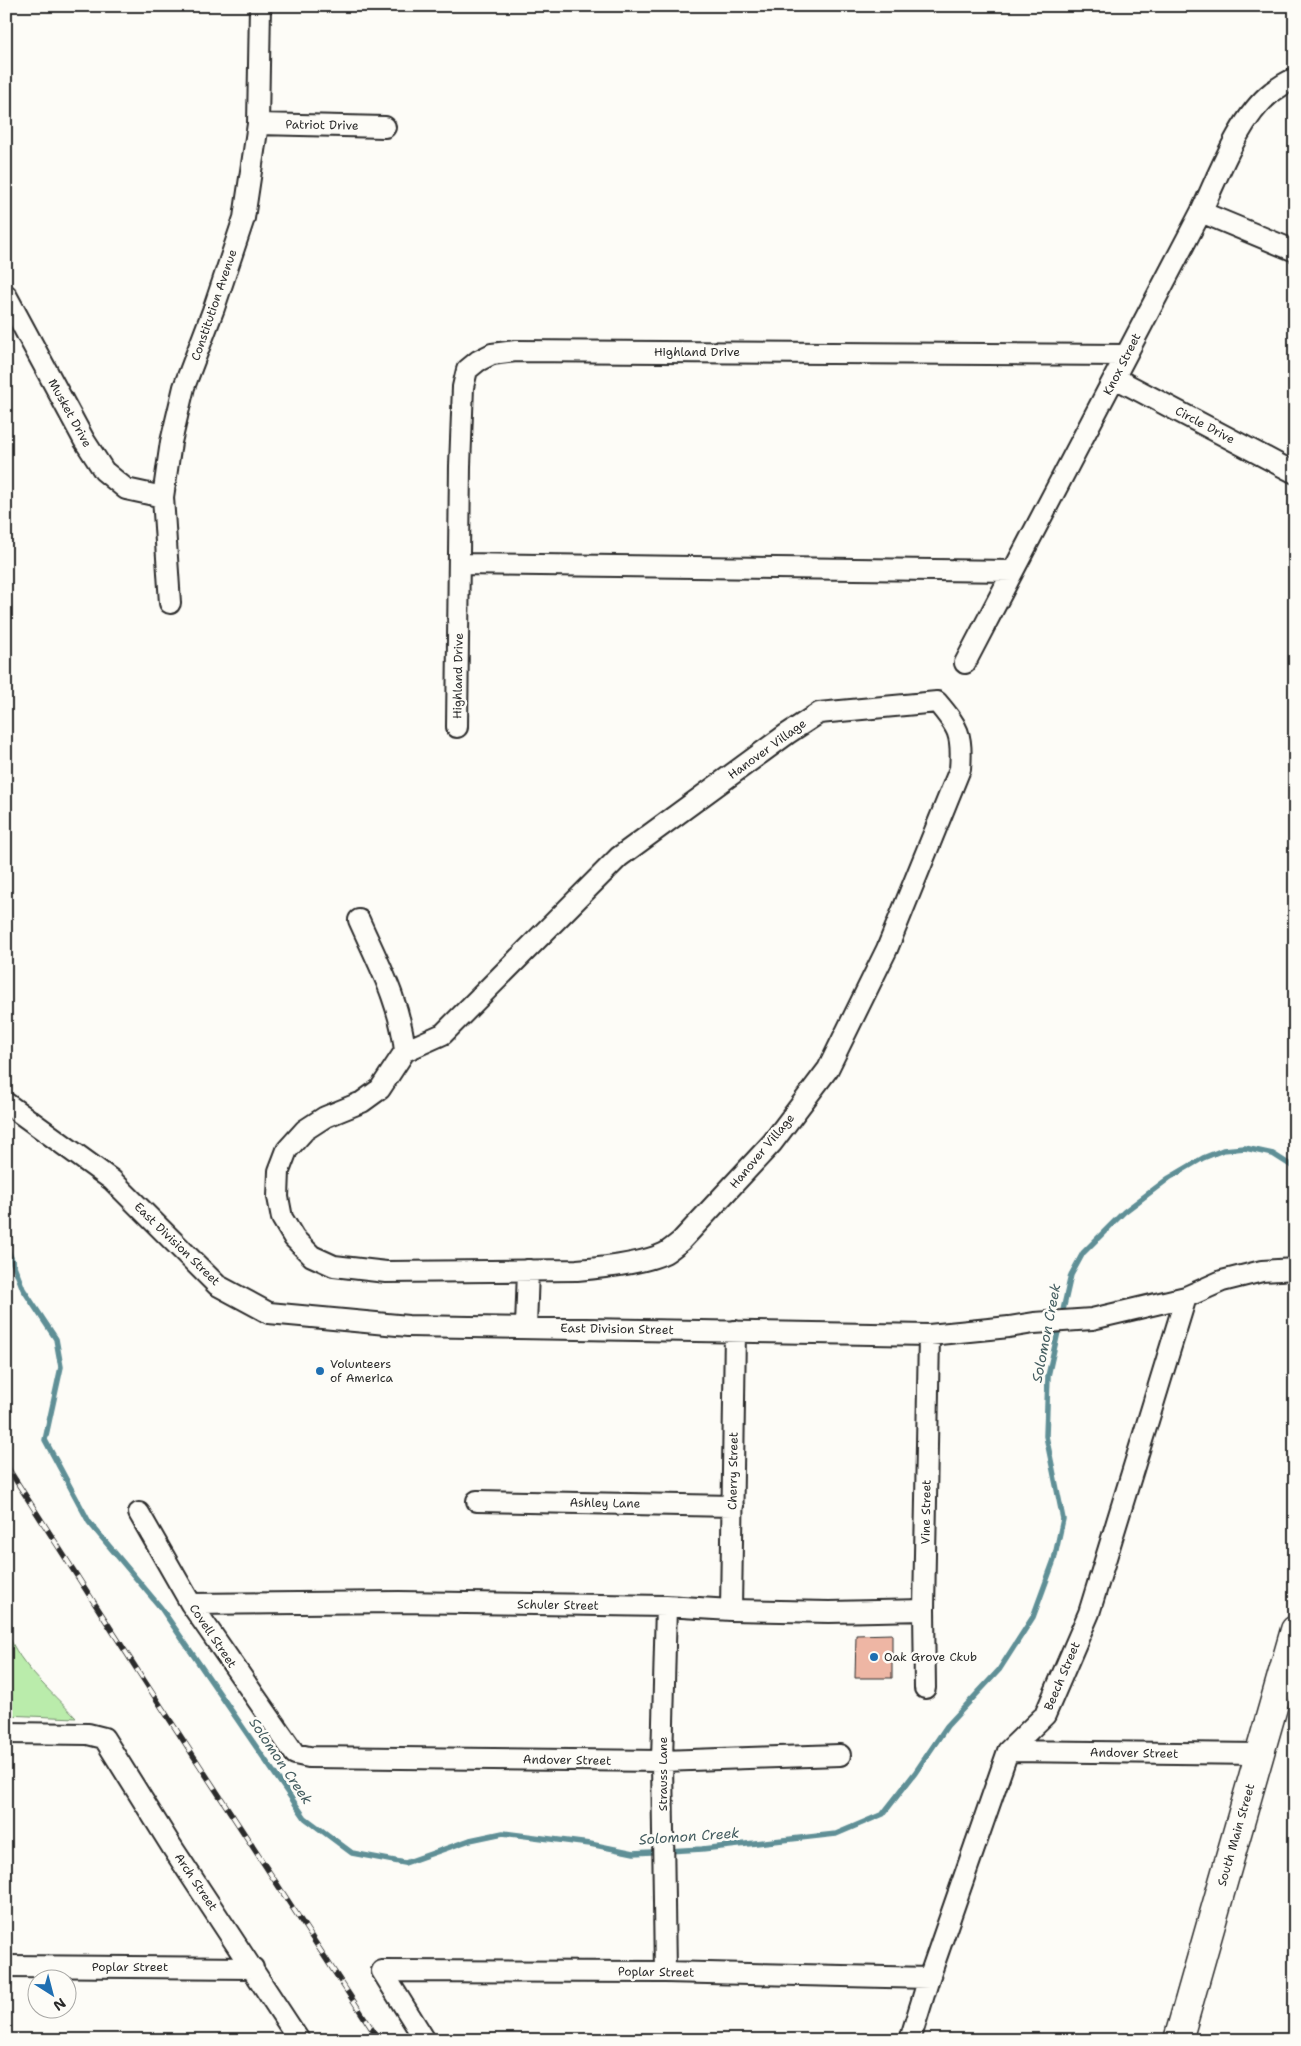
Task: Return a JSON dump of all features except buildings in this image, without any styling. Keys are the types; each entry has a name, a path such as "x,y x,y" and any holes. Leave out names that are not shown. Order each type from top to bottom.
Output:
{"main road":[{"name":"South Main Street","path":"1178,2040 1295,1630"}],"street":[{"name":"Constitution Avenue","path":"170,603 163,497 171,442 184,387 214,308 244,218 258,124 260,6"},
{"name":"Knox Street","path":"965,663 1115,378 1236,140 1253,112 1271,92 1295,78"},
{"name":"Patriot Drive","path":"258,124 386,127"},
{"path":"1201,212 1295,251"},
{"name":"Musket Drive","path":"6,295 84,440 104,471 126,489 163,497"},
{"name":"Highland Drive","path":"457,727 460,466 463,387 467,370 478,361 492,354 526,351 1126,354"},
{"name":"Circle Drive","path":"1115,378 1295,473"},
{"path":"460,564 1013,571"},
{"name":"Hanover Village","path":"937,702 956,726 962,748 960,769 887,949 828,1069 772,1143 704,1218 681,1241 665,1253 605,1267 577,1270 386,1272 334,1266 312,1256 294,1238 282,1218 278,1197 279,1171 287,1150 306,1130 325,1116 362,1102 380,1089 406,1052 443,1034 619,857 787,734 819,713 937,702"},
{"path":"359,920 397,1004 403,1026 406,1052"},
{"name":"East Division Street","path":"8,1105 112,1180 217,1285 269,1313 408,1326 929,1335 1034,1323 1092,1319 1186,1297 1222,1281 1262,1271 1295,1269"},
{"path":"526,1327 528,1270"},
{"name":"Beech Street","path":"910,2040 929,1978 1008,1751 1045,1715 1089,1613 1186,1297"},
{"name":"Cherry Street","path":"731,1610 735,1332"},
{"name":"Vine Street","path":"926,1688 924,1610 929,1335"},
{"name":"Ashley Lane","path":"477,1501 733,1506"},
{"name":"Covell Street","path":"139,1513 191,1604 295,1754"},
{"name":"Schuler Street","path":"191,1604 399,1602 666,1606 731,1610 829,1612 924,1610"},
{"name":"Strauss Lane","path":"664,1972 662,1761 666,1606"},
{"name":"Arch Street","path":"6,1733 88,1734 104,1738 172,1847 299,2040"},
{"name":"Andover Street","path":"1008,1751 1259,1754"},
{"name":"Andover Street","path":"295,1754 309,1757 662,1761 840,1755"},
{"name":"Poplar Street","path":"6,1966 253,1968"},
{"name":"Poplar Street","path":"425,2040 382,1971 664,1972 929,1978"}],"green space":[{"path":"6,1625 16,1650 25,1663 45,1687 76,1718 6,1715"}],"waterway":[{"name":"Solomon Creek","path":"6,1245 23,1289 56,1339 61,1367 45,1440 89,1522 161,1608 305,1818 352,1853 405,1863 470,1840 503,1833 590,1844 634,1853 702,1849 836,1834 883,1814 915,1773 947,1726 999,1670 1033,1617 1054,1560 1063,1519 1046,1436 1048,1376 1071,1275 1083,1253 1124,1212 1169,1178 1203,1158 1223,1150 1245,1148 1273,1154 1295,1168"}],"railway":[{"path":"6,1465 379,2040"}],"place":[{"name":"Volunteers of America","path":"320,1371"},
{"name":"Oak Grove Ckub","path":"874,1657"}]}
